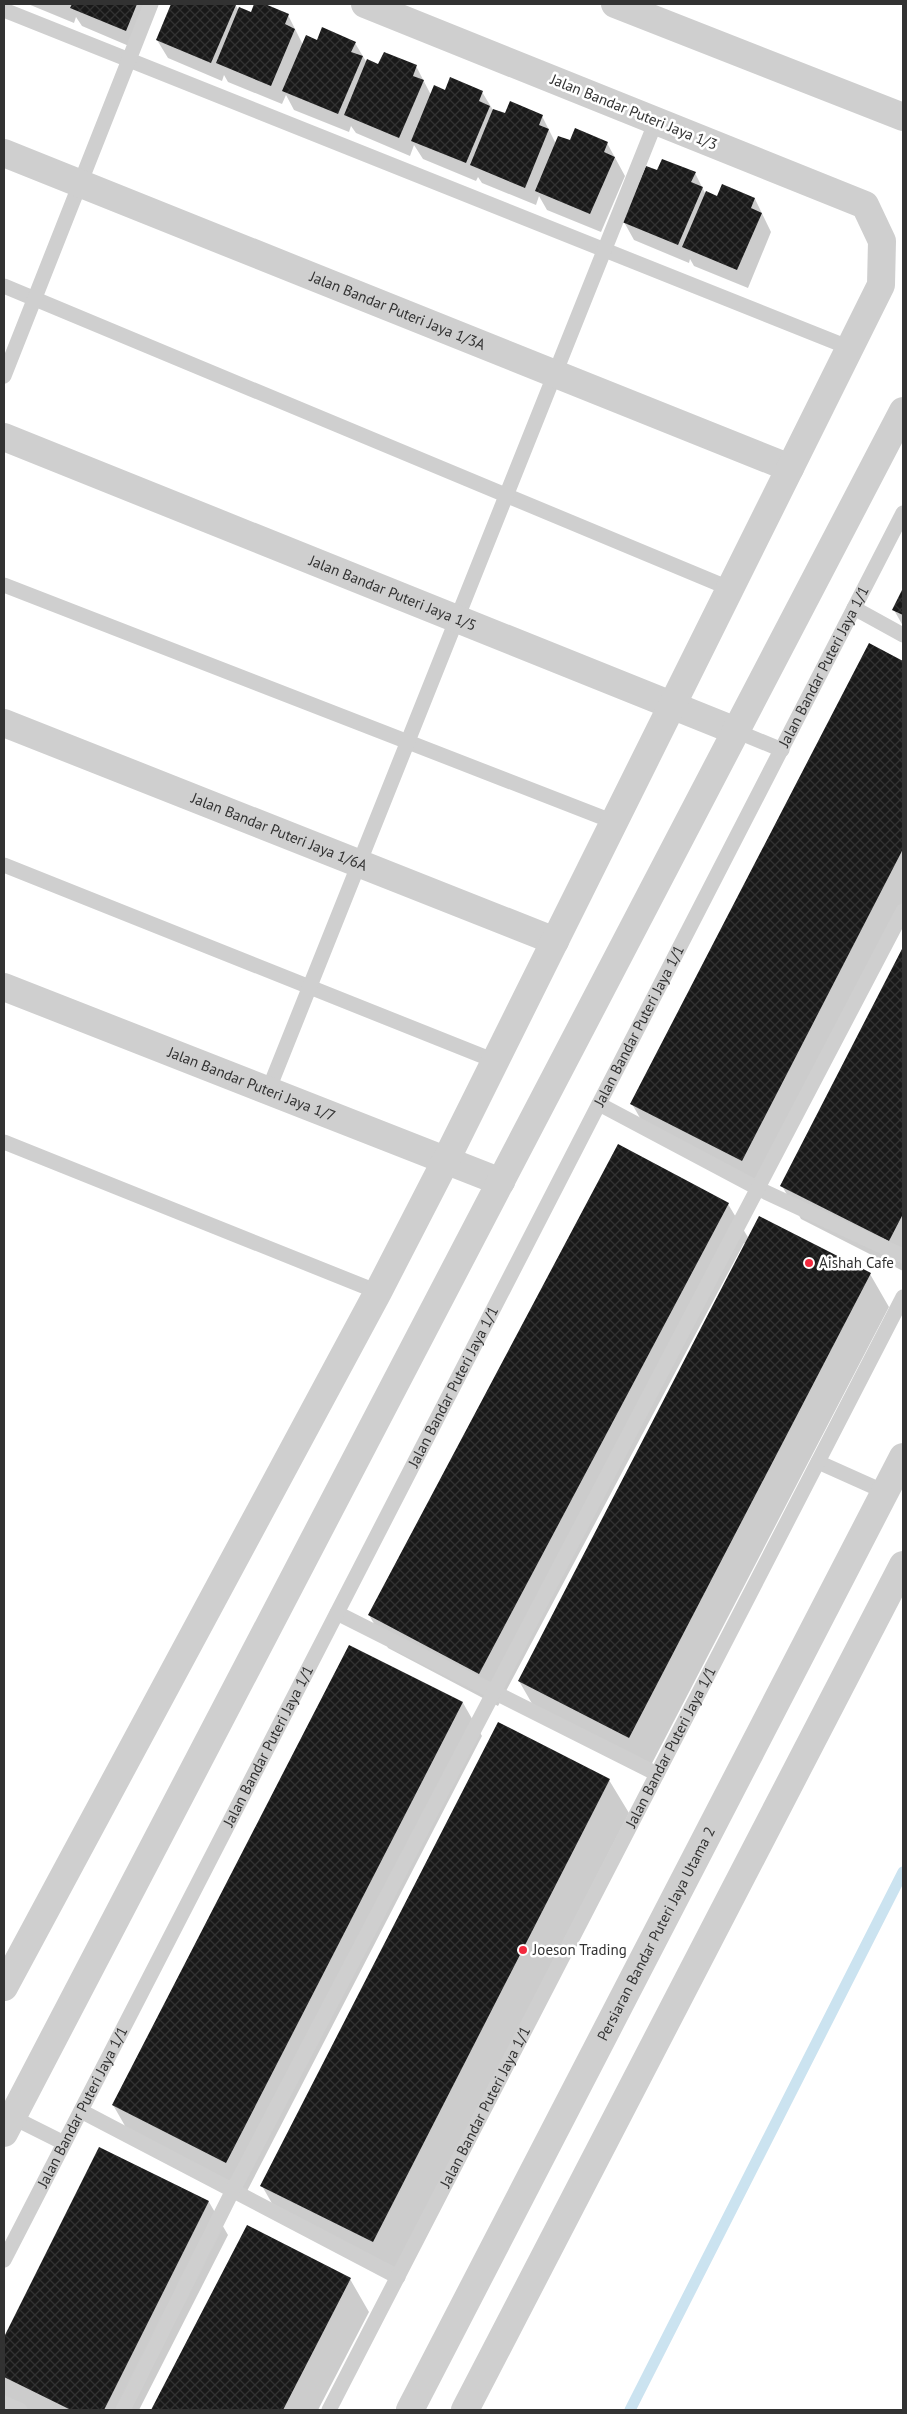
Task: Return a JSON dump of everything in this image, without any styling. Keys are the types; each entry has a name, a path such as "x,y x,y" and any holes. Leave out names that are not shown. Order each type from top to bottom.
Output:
{"street":[{"name":"Jalan Bandar Puteri Jaya 1/3","path":"365,4 865,204 882,240 881,285 850,348"},
{"path":"615,4 903,117"},
{"name":"Jalan Bandar Puteri Jaya 1/3A","path":"4,153 790,468"},
{"path":"4,1988 378,1292 446,1160 850,348"},
{"path":"8,2125 903,411"},
{"name":"Jalan Bandar Puteri Jaya 1/5","path":"4,437 736,731"},
{"name":"Jalan Bandar Puteri Jaya 1/6A","path":"4,723 555,941"},
{"name":"Jalan Bandar Puteri Jaya 1/7","path":"4,987 501,1182"},
{"name":"Persiaran Bandar Puteri Jaya Utama 2","path":"410,2410 903,1457"},
{"path":"465,2410 903,1565"}],"lane":[{"path":"4,376 152,4"},
{"path":"4,10 850,348"},
{"path":"268,1091 656,121"},
{"path":"4,286 730,589"},
{"name":"Jalan Bandar Puteri Jaya 1/1","path":"4,2260 903,513"},
{"path":"4,585 614,822"},
{"path":"854,608 903,635"},
{"name":"Jalan Bandar Puteri Jaya 1/5","path":"736,731 782,750"},
{"path":"4,865 495,1061"},
{"path":"123,2410 233,2190 493,1690 759,1189 903,911"},
{"path":"598,1104 759,1189 903,1256"},
{"path":"4,1142 378,1292"},
{"name":"Jalan Bandar Puteri Jaya 1/1","path":"329,2410 903,1297"},
{"path":"818,1462 885,1492"},
{"path":"337,1613 657,1774"},
{"path":"80,2111 398,2277"},
{"path":"8,2125 64,2143"},
{"path":"4,2403 20,2410"}],"building":[{"path":"72,4 137,4 126,31 70,8"},
{"path":"171,4 236,5 211,63 156,40"},
{"path":"254,4 265,4 289,14 285,24 295,29 271,86 216,63 239,7 251,12"},
{"path":"322,27 356,42 351,52 363,56 338,114 282,91 306,35 317,40"},
{"path":"384,52 417,65 413,76 424,80 399,138 344,115 367,59 378,64"},
{"path":"450,77 483,91 479,101 490,106 466,163 411,141 434,85 445,90"},
{"path":"510,101 543,115 539,125 549,129 525,188 470,165 493,109 505,113"},
{"path":"575,128 608,142 604,152 615,157 590,214 535,191 558,136 570,140"},
{"path":"662,159 696,172 691,182 703,187 678,245 622,222 646,166 657,170"},
{"path":"722,184 755,198 751,208 762,213 737,270 682,247 706,191 717,196"},
{"path":"903,588 903,615 892,610"},
{"path":"869,643 903,661 903,849 742,1161 630,1104"},
{"path":"903,947 903,1214 889,1241 780,1186"},
{"path":"618,1144 729,1203 479,1674 368,1615"},
{"path":"759,1216 871,1273 629,1738 518,1681"},
{"path":"349,1645 463,1702 226,2163 112,2105"},
{"path":"498,1722 610,1779 373,2242 260,2186"},
{"path":"99,2147 209,2201 104,2410 71,2410 4,2377 4,2337"},
{"path":"247,2225 351,2278 283,2410 151,2410"}],"waterway":[{"path":"630,2410 903,1872"}],"place":[{"name":"Aishah Cafe","path":"809,1263"},
{"name":"Joeson Trading","path":"523,1950"}]}
